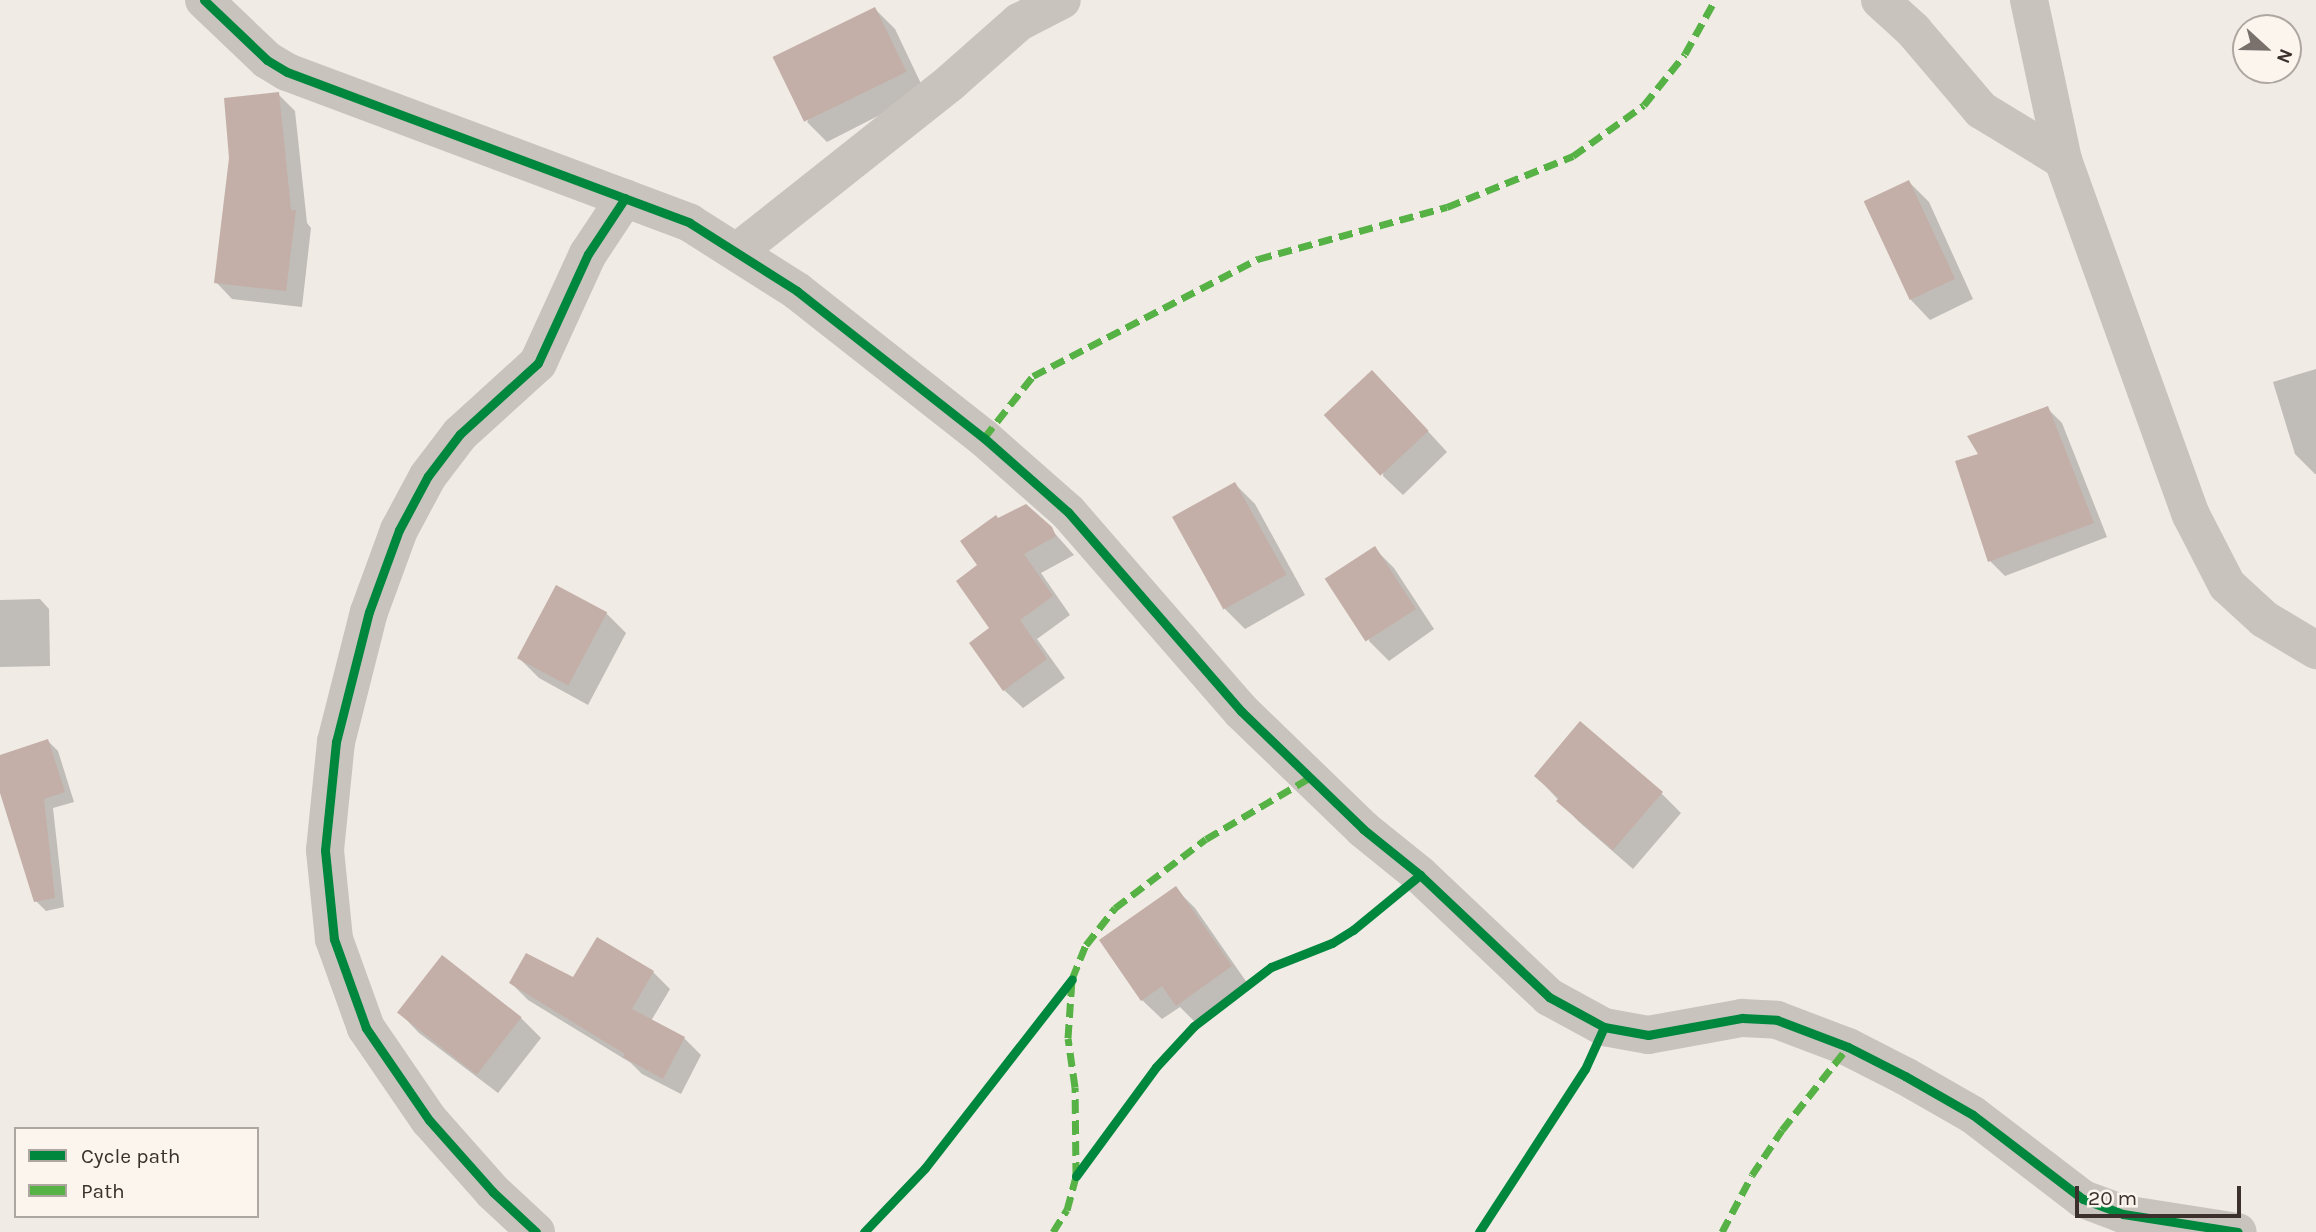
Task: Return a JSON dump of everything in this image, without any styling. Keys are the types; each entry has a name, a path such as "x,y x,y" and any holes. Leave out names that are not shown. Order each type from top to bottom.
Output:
{"street":[{"path":"204,0 267,60 287,72 690,223 738,251 850,330 984,438 1068,512 1241,711 1363,829 1420,875 1549,997 1604,1027 1648,1035 1742,1017 1777,1020 1848,1047 1973,1115 2083,1199 2123,1214 2238,1232"},
{"path":"738,251 951,82 1019,22 1062,0"},
{"path":"1880,0 1913,30 1975,105 1992,120 2063,160"},
{"path":"2029,0 2063,160 2191,515 2227,585 2264,619 2316,650"},
{"path":"536,1232 493,1192 429,1120 366,1028 334,939 325,850 336,742 369,612 399,530 428,476 460,434 538,363 588,254 625,198"}],"building":[{"path":"875,7 907,72 804,122 773,57"},
{"path":"279,92 291,210 296,210 286,291 214,283 229,158 224,98"},
{"path":"1909,180 1955,279 1910,300 1864,201"},
{"path":"1372,370 1429,431 1380,476 1324,415"},
{"path":"2048,406 2094,523 1988,562 1955,461 1978,454 1967,436"},
{"path":"1235,482 1286,575 1223,610 1172,517"},
{"path":"1026,504 1052,527 1056,536 1024,554 1053,596 1020,620 1047,659 1003,691 969,643 989,628 956,581 977,565 960,541 996,515 998,518"},
{"path":"1375,546 1416,609 1366,642 1325,579"},
{"path":"556,585 607,612 568,686 517,658"},
{"path":"1580,721 1663,792 1613,850 1556,801 1559,798 1534,776"},
{"path":"48,739 65,792 44,799 55,898 34,902 0,793 0,755"},
{"path":"1176,886 1232,966 1176,1006 1162,986 1141,1001 1099,940"},
{"path":"597,937 654,971 632,1009 685,1037 663,1079 623,1057 625,1054 509,983 526,953 573,977"},
{"path":"442,955 522,1017 477,1075 397,1013"}],"marked path":[{"path":"984,438 1033,376 1258,259 1447,207 1573,156 1644,105 1685,54 1715,0"},
{"path":"1053,1232 1067,1210 1076,1176 1075,1087 1068,1038 1072,979 1086,945 1115,908 1206,839 1309,778"},
{"path":"1722,1232 1752,1175 1782,1130 1848,1047"}],"cycle path":[{"path":"204,0 267,60 287,72 690,223 797,291 984,438 1068,512 1241,711 1363,829 1420,875 1549,997 1604,1027 1648,1035 1742,1018 1777,1020 1848,1047 1973,1115 2083,1199 2123,1214 2238,1232"},
{"path":"536,1232 493,1192 429,1120 366,1028 334,939 325,850 336,742 369,612 399,530 428,476 460,434 538,363 588,254 625,198"},
{"path":"1076,1176 1156,1067 1194,1026 1271,967 1332,943 1353,930 1420,875"},
{"path":"864,1232 925,1168 1072,979"},
{"path":"1479,1232 1585,1069 1604,1027"}]}
